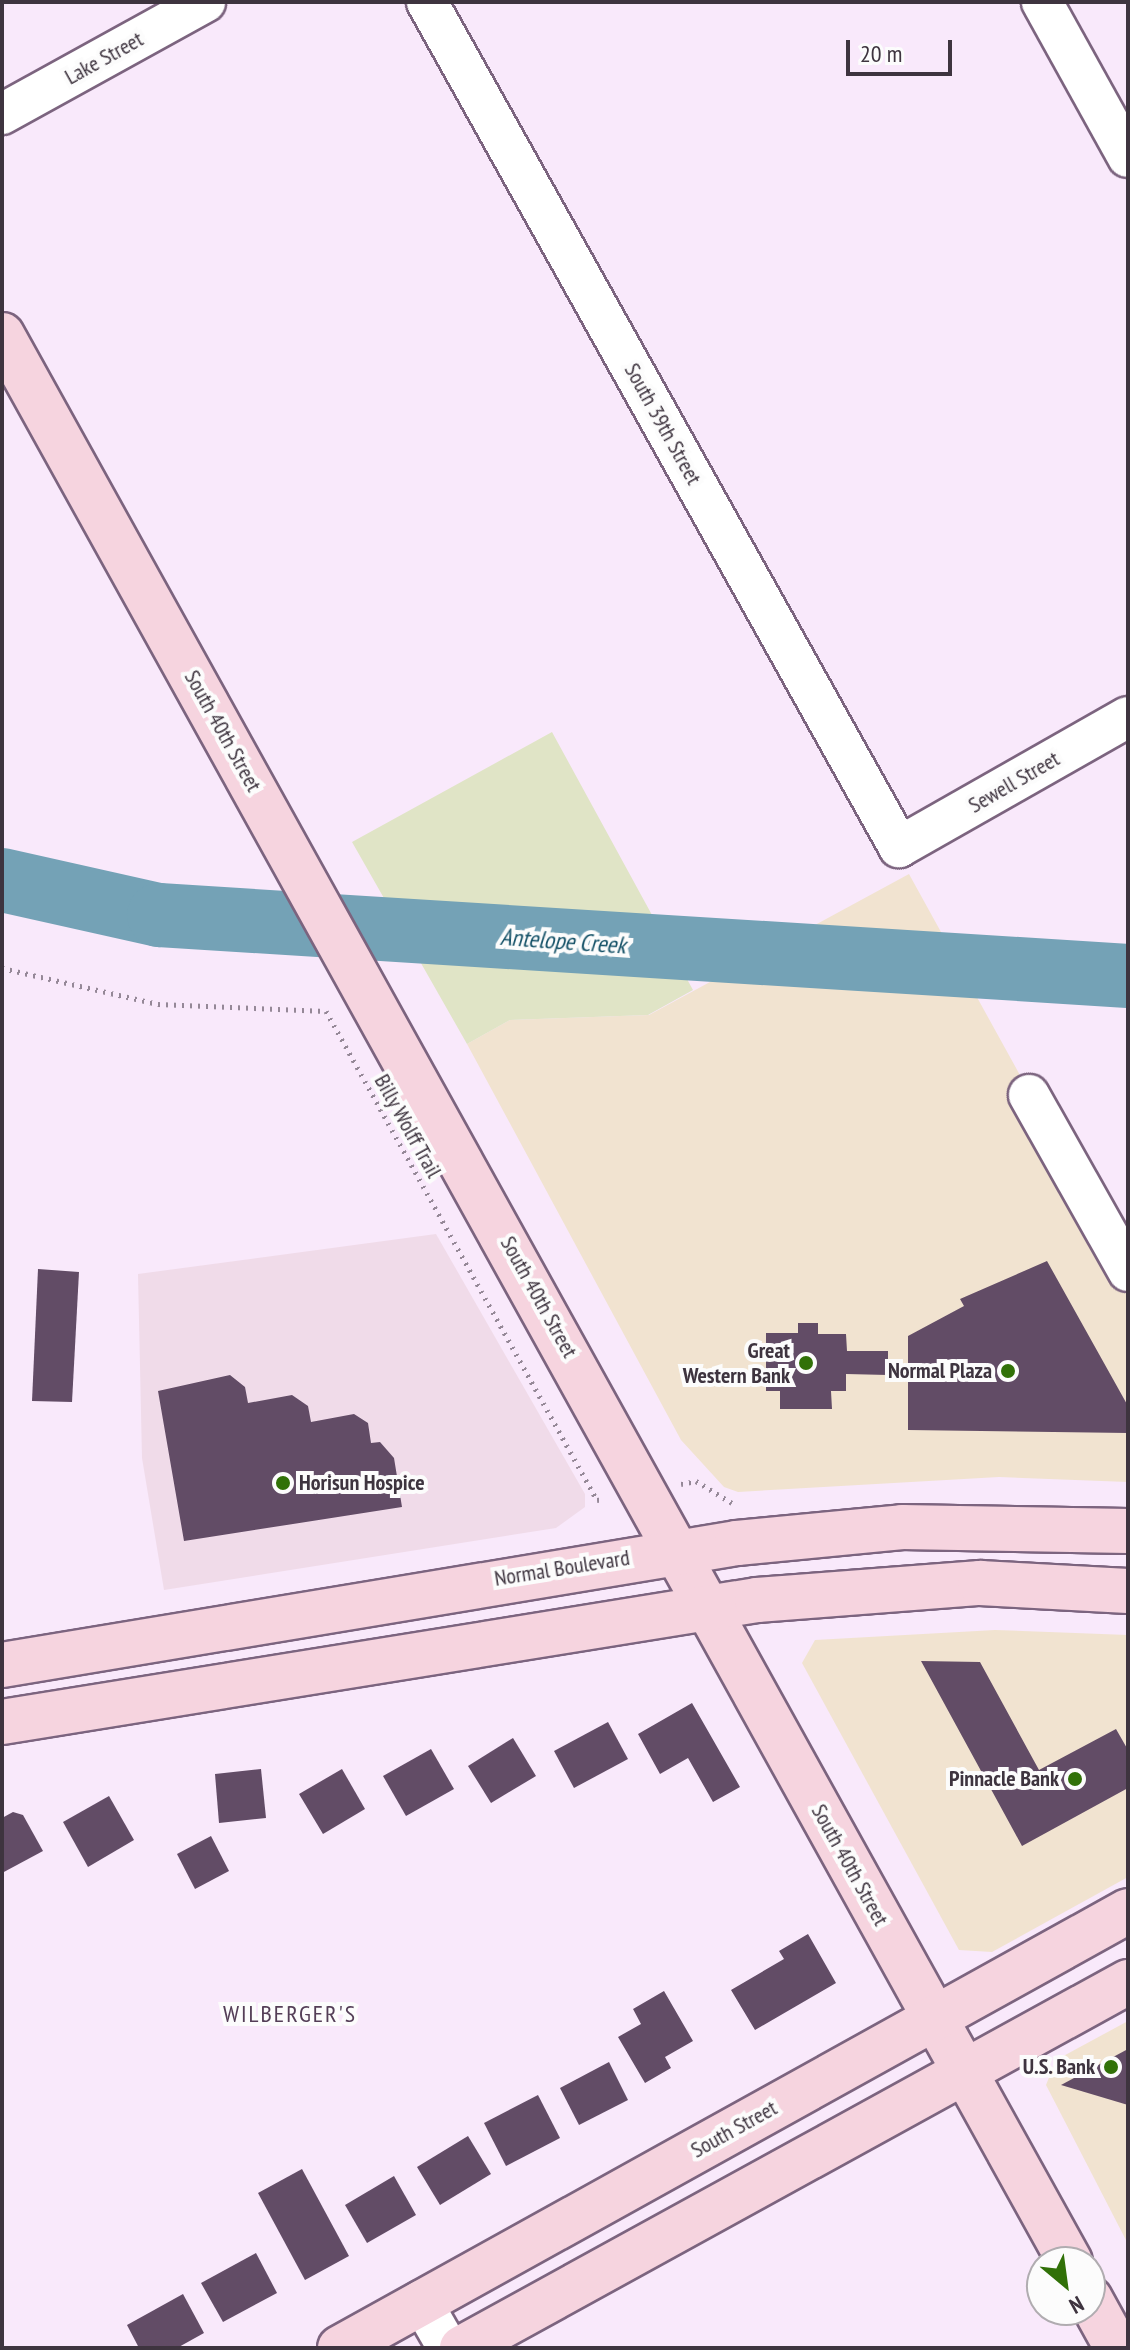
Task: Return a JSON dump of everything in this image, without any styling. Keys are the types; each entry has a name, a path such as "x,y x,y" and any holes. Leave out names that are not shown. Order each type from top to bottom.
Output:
{"main road":[{"name":"South 40th Street","path":"2,335 359,973 1061,2246"},
{"name":"Normal Boulevard","path":"2,1665 679,1551 902,1527 1128,1531"},
{"path":"2,1722 710,1608 965,1584 1128,1591"},
{"name":"South Street","path":"340,2348 1128,1911"},
{"path":"462,2348 1128,1982"},
{"path":"1105,2326 1117,2348"}],"street":[{"name":"Lake Street","path":"2,114 205,2"},
{"name":"South 39th Street","path":"427,2 899,847"},
{"path":"1042,2 1128,157"},
{"name":"Sewell Street","path":"899,847 1128,717"},
{"path":"1029,1095 1128,1271"},
{"path":"421,2301 448,2348"}],"path":[{"name":"Billy Wolff Trail","path":"2,968 158,1004 326,1011 597,1500 646,1491"}],"shaded area":[{"path":"909,874 1128,1271 1128,1482 999,1477 738,1492 724,1487 681,1440 467,1044 510,1020 649,1015"},
{"path":"436,1234 585,1494 585,1507 556,1528 164,1590 142,1458 138,1274"},
{"path":"995,1630 1128,1635 1128,1877 992,1952 959,1950 802,1663 815,1640"},
{"path":"1128,2021 1128,2244 1046,2085 1056,2060"}],"green space":[{"path":"552,732 693,990 648,1015 510,1020 467,1044 352,842"}],"building":[{"name":"Normal Plaza","path":"1047,1261 1128,1406 1128,1433 908,1430 908,1336 964,1306 960,1299"},
{"path":"38,1269 79,1272 72,1402 32,1401"},
{"name":"Great Western Bank","path":"798,1323 818,1323 818,1334 846,1334 847,1351 888,1351 888,1375 846,1374 846,1391 831,1391 832,1409 780,1409 780,1391 766,1391 766,1333 798,1333"},
{"name":"Horisun Hospice","path":"230,1375 245,1387 248,1403 292,1395 308,1406 311,1422 354,1414 368,1423 371,1443 380,1442 394,1458 402,1507 184,1541 158,1391"},
{"path":"921,1661 980,1662 1039,1770 1116,1729 1128,1750 1128,1788 1022,1846"},
{"path":"692,1703 740,1787 713,1802 688,1758 660,1774 638,1734"},
{"path":"608,1722 628,1759 574,1788 554,1751"},
{"path":"513,1738 536,1776 491,1803 468,1766"},
{"path":"431,1749 454,1789 406,1816 383,1776"},
{"path":"261,1769 266,1818 219,1823 215,1774"},
{"path":"342,1769 365,1809 323,1834 299,1794"},
{"path":"109,1796 134,1840 88,1867 63,1822"},
{"path":"13,1812 23,1815 43,1851 2,1873 2,1818"},
{"path":"211,1836 229,1871 195,1889 177,1854"},
{"path":"808,1934 836,1983 755,2030 731,1990 784,1959 779,1951"},
{"path":"664,1991 693,2041 665,2057 671,2068 645,2083 618,2037 641,2024 633,2009"},
{"name":"U.S. Bank","path":"1128,2049 1128,2105 1061,2085"},
{"path":"609,2062 628,2100 579,2125 560,2088"},
{"path":"538,2095 560,2138 506,2166 484,2123"},
{"path":"468,2136 491,2174 440,2205 417,2167"},
{"path":"302,2169 349,2256 305,2280 258,2193"},
{"path":"394,2176 416,2215 367,2243 345,2205"},
{"path":"256,2253 277,2293 223,2322 201,2283"},
{"path":"183,2294 204,2333 177,2348 139,2348 127,2325"}],"waterway":[{"name":"Antelope Creek","path":"2,880 159,915 1128,976"}],"place":[{"name":"Great Western Bank","path":"806,1363"},
{"name":"Normal Plaza","path":"1008,1371"},
{"name":"Horisun Hospice","path":"283,1483"},
{"name":"Pinnacle Bank","path":"1075,1779"},
{"name":"U.S. Bank","path":"1111,2067"}],"district":[{"name":"WILBERGER'S","path":"290,2014"}]}
